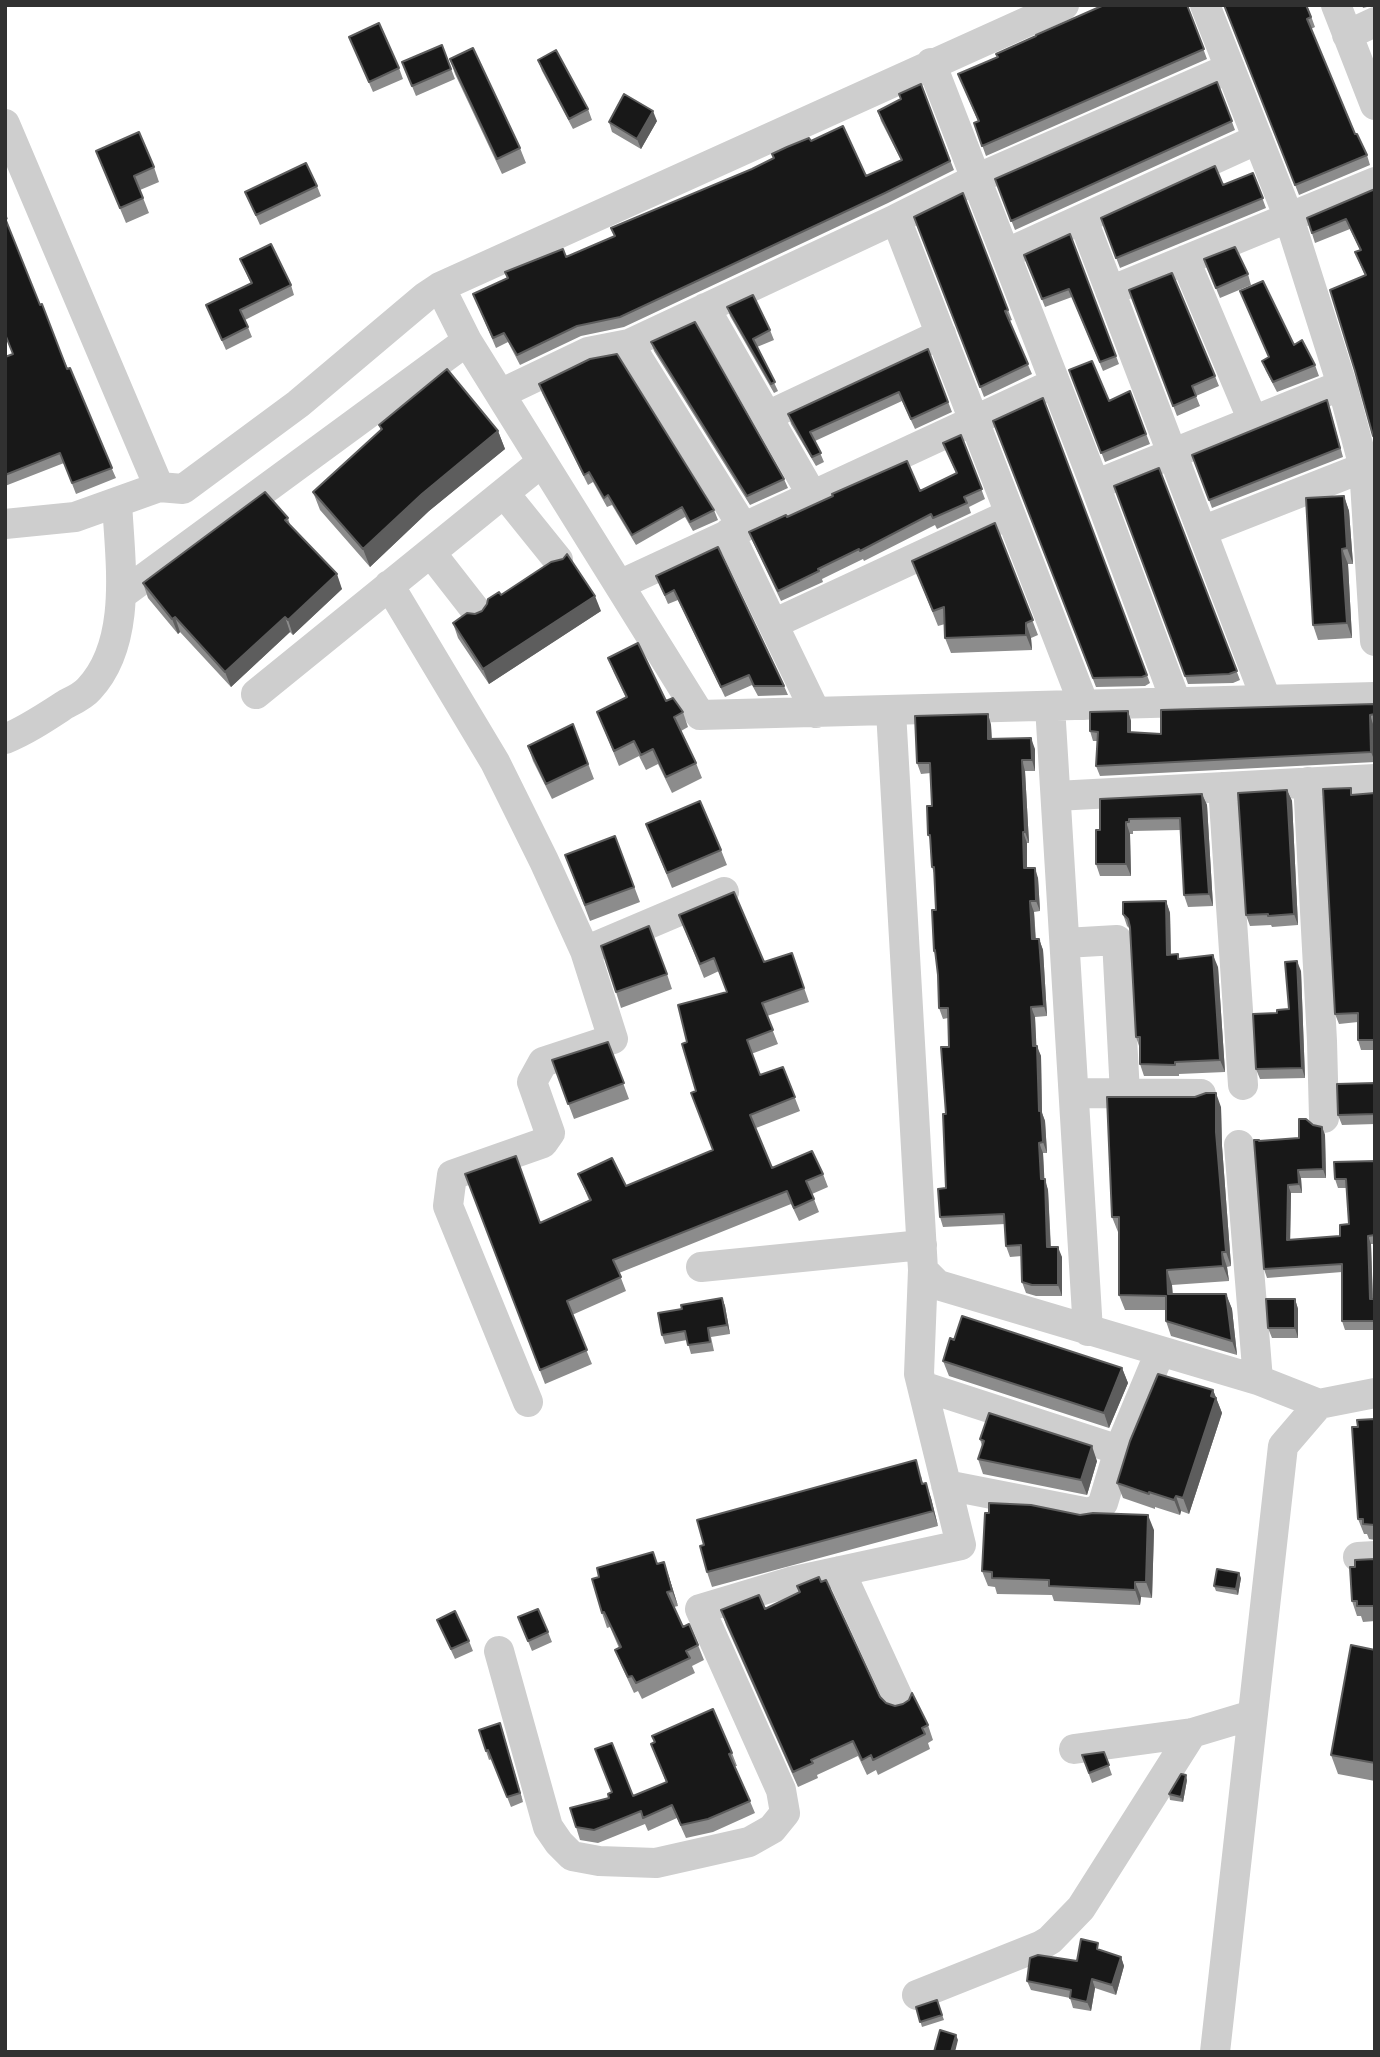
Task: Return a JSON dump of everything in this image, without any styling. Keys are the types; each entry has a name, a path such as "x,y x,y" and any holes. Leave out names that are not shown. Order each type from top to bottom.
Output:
{"street":[{"path":"5,524 75,517 159,487 183,489 298,404 440,287 1064,5"},
{"path":"1205,5 1289,218 1369,465 1375,641"},
{"path":"1336,5 1375,105"},
{"path":"1347,35 1375,22"},
{"path":"932,63 1176,702"},
{"path":"500,394 588,352 629,344 976,179 1230,68"},
{"path":"1005,254 1258,139"},
{"path":"8,140 159,487"},
{"path":"1110,291 1375,182"},
{"path":"896,219 1084,705"},
{"path":"1083,220 1266,699"},
{"path":"1185,260 1253,421"},
{"path":"440,287 467,341 700,715 1375,696"},
{"path":"705,308 812,495"},
{"path":"767,416 941,334"},
{"path":"121,595 467,341"},
{"path":"629,344 736,530 773,624 816,713"},
{"path":"619,585 1055,383"},
{"path":"1095,485 1342,385"},
{"path":"256,694 542,462"},
{"path":"1202,531 1369,465"},
{"path":"504,493 558,560"},
{"path":"5,740 23,732 87,691 104,670 115,642 121,595 117,502"},
{"path":"773,624 1010,514"},
{"path":"431,553 477,612"},
{"path":"388,585 495,762 585,951 613,1039 543,1062 533,1082 550,1133 543,1143 453,1175 448,1206 528,1402"},
{"path":"1051,706 1088,1331"},
{"path":"499,1651 548,1827 572,1856 599,1861 656,1863 750,1842 772,1829 785,1813 781,1790 700,1609 790,1582 961,1545 919,1374 923,1258 891,711"},
{"path":"1056,796 1375,779"},
{"path":"1308,782 1324,1118"},
{"path":"1223,786 1243,1085"},
{"path":"585,951 724,892"},
{"path":"1065,943 1117,940 1125,1094"},
{"path":"1074,1093 1201,1094"},
{"path":"1239,1145 1258,1380"},
{"path":"701,1267 923,1258"},
{"path":"923,1258 939,1285 1258,1380 1319,1404 1375,1392"},
{"path":"946,1485 1089,1513 1098,1509 1103,1503 1119,1450 1160,1352"},
{"path":"922,1386 1119,1450"},
{"path":"1215,2052 1283,1446 1319,1404"},
{"path":"840,1572 901,1704"},
{"path":"1074,1749 1192,1733 1252,1715"},
{"path":"917,1996 1050,1940 1081,1908 1192,1733"}],"building":[{"path":"1104,5 1187,5 1204,49 982,146 974,123 979,121 958,74"},
{"path":"1224,5 1306,5 1311,17 1307,19 1355,134 1367,155 1295,185"},
{"path":"379,23 399,68 369,82 349,37"},
{"path":"442,45 451,69 412,86 402,62"},
{"path":"473,48 520,148 497,159 450,59"},
{"path":"556,50 588,109 569,119 538,60"},
{"path":"1217,82 1232,121 1011,221 995,179"},
{"path":"921,84 950,161 620,317 577,326 517,355 504,333 493,338 473,294 508,278 505,272 563,249 566,257 615,236 611,228 752,169 774,158 772,154 787,147 809,138 811,141 843,126 866,176 902,160 878,111 901,99 899,94"},
{"path":"624,94 653,111 637,139 609,122"},
{"path":"139,132 154,167 134,176 143,198 120,208 96,151"},
{"path":"306,163 317,186 256,215 245,192"},
{"path":"1215,166 1223,185 1253,173 1263,198 1116,258 1101,218"},
{"path":"1375,189 1375,437 1330,290 1366,275 1355,252 1361,250 1346,219 1312,233 1307,218"},
{"path":"963,193 1008,310 1005,311 1028,364 980,387 914,217"},
{"path":"5,218 67,369 70,368 112,468 72,483 60,453 5,475 5,357 13,354 5,334"},
{"path":"1070,234 1116,356 1100,362 1069,289 1042,299 1024,255"},
{"path":"271,244 291,285 240,310 248,327 222,340 206,305 252,283 240,259"},
{"path":"1235,247 1248,274 1216,288 1204,259"},
{"path":"1172,273 1215,376 1192,386 1196,396 1173,406 1129,290"},
{"path":"1263,281 1294,345 1302,340 1315,365 1273,382 1262,361 1269,357 1240,291"},
{"path":"753,295 770,330 753,339 775,382 771,384 727,307"},
{"path":"695,322 784,479 747,496 651,342"},
{"path":"928,349 948,402 911,419 899,392 810,432 821,453 812,457 788,414"},
{"path":"617,354 714,510 690,522 682,507 632,535 608,495 604,498 589,472 584,475 539,384 590,359"},
{"path":"1092,361 1109,401 1130,391 1146,434 1101,453 1069,370"},
{"path":"447,369 498,431 422,494 363,549 313,492 382,429 379,425"},
{"path":"1043,398 1147,675 1142,677 1093,678 993,421"},
{"path":"1327,400 1340,448 1209,500 1192,455"},
{"path":"961,435 982,489 964,497 967,503 933,518 931,514 778,591 749,532 907,461 920,491 957,473 943,443"},
{"path":"1159,468 1237,671 1229,674 1185,676 1114,486"},
{"path":"265,492 288,518 285,520 337,574 288,620 285,617 225,672 175,617 172,619 143,583"},
{"path":"1344,496 1347,548 1342,549 1347,623 1313,625 1306,498"},
{"path":"995,523 1033,620 1026,623 1026,635 945,638 944,607 933,611 912,561"},
{"path":"718,547 784,686 754,686 749,675 721,687 674,590 665,595 656,576"},
{"path":"567,554 595,596 483,669 453,623 467,613 482,611 488,599 499,592 501,595 551,562 563,559"},
{"path":"638,643 666,701 673,698 683,712 674,717 696,763 666,777 653,749 641,755 634,741 614,751 597,712 627,697 608,658"},
{"path":"1375,704 1375,714 1370,715 1371,752 1096,766 1098,732 1090,731 1090,712 1128,711 1128,732 1161,734 1161,710"},
{"path":"988,714 988,739 1031,738 1032,760 1022,760 1024,868 1035,868 1036,901 1030,901 1032,939 1039,939 1044,1006 1031,1007 1033,1046 1037,1046 1043,1142 1039,1143 1041,1179 1045,1179 1047,1247 1058,1247 1058,1285 1032,1285 1022,1282 1021,1245 1006,1246 1004,1214 940,1217 938,1189 946,1188 943,1114 946,1114 941,1047 949,1047 948,1008 939,1008 934,951 934,867 928,835 927,806 932,806 930,763 917,763 915,716"},
{"path":"573,724 588,764 546,784 528,746"},
{"path":"1351,788 1351,795 1375,793 1375,1040 1358,1040 1358,1013 1335,1014 1323,789"},
{"path":"1287,790 1294,914 1246,915 1238,793"},
{"path":"1202,794 1209,894 1184,895 1180,818 1129,819 1129,822 1126,822 1126,864 1096,864 1100,799"},
{"path":"700,801 721,850 667,873 646,824"},
{"path":"615,836 634,887 585,905 565,855"},
{"path":"734,892 764,962 792,953 804,988 762,1003 773,1030 747,1040 760,1075 783,1067 795,1097 750,1115 772,1168 812,1151 823,1174 806,1181 814,1199 794,1208 787,1191 613,1260 621,1277 567,1301 587,1350 540,1370 465,1174 516,1156 540,1223 591,1200 578,1174 612,1158 626,1186 713,1150 691,1093 696,1091 682,1044 687,1042 678,1005 727,992 714,958 700,964 679,915"},
{"path":"1166,901 1167,955 1178,954 1178,959 1213,955 1220,1060 1175,1062 1175,1065 1140,1064 1130,927 1123,914 1123,902"},
{"path":"649,926 667,974 616,992 601,946"},
{"path":"1297,961 1302,1068 1256,1069 1253,1014 1277,1013 1277,1010 1289,1009 1285,962"},
{"path":"608,1042 624,1083 568,1104 552,1060"},
{"path":"1375,1083 1375,1114 1338,1115 1337,1084"},
{"path":"1216,1093 1216,1132 1226,1252 1222,1252 1223,1266 1167,1270 1168,1294 1226,1294 1232,1341 1166,1321 1166,1296 1119,1295 1119,1217 1112,1217 1107,1097 1195,1097"},
{"path":"1299,1119 1306,1119 1313,1125 1322,1127 1323,1169 1298,1170 1299,1184 1288,1185 1287,1240 1340,1236 1340,1225 1349,1224 1346,1179 1335,1179 1334,1162 1375,1161 1375,1235 1368,1236 1370,1299 1375,1299 1375,1321 1342,1321 1342,1264 1264,1269 1254,1140 1299,1138"},
{"path":"722,1298 727,1325 708,1328 710,1342 688,1345 685,1331 662,1335 658,1313 682,1309 681,1305"},
{"path":"1266,1299 1295,1299 1295,1328 1268,1328"},
{"path":"962,1316 1122,1368 1104,1413 943,1361 950,1338 954,1340"},
{"path":"1158,1374 1213,1390 1211,1396 1216,1398 1183,1498 1176,1496 1174,1500 1117,1483 1130,1441"},
{"path":"989,1413 1092,1446 1081,1480 978,1459 984,1441 980,1439"},
{"path":"1375,1419 1375,1525 1363,1524 1363,1519 1358,1519 1352,1427 1358,1427 1357,1420"},
{"path":"916,1460 922,1484 926,1483 933,1511 707,1572 700,1546 704,1545 697,1520"},
{"path":"989,1503 1031,1505 1080,1515 1148,1515 1146,1582 1135,1582 1135,1590 1049,1586 1049,1580 992,1578 992,1572 982,1571 985,1513 989,1513"},
{"path":"653,1552 657,1564 664,1562 672,1591 667,1592 683,1627 689,1624 698,1645 686,1651 690,1658 636,1683 632,1676 628,1677 615,1650 621,1647 604,1612 602,1613 592,1579 599,1577 597,1568"},
{"path":"1375,1559 1375,1606 1357,1606 1357,1601 1352,1601 1350,1567 1355,1567 1355,1560"},
{"path":"1217,1569 1239,1573 1236,1589 1214,1586"},
{"path":"819,1577 821,1582 826,1580 880,1697 895,1706 909,1700 912,1693 928,1725 922,1728 925,1734 873,1760 871,1755 862,1760 853,1741 811,1760 813,1763 793,1772 721,1610 759,1595 765,1609 800,1592 797,1586"},
{"path":"538,1609 548,1632 528,1641 518,1617"},
{"path":"455,1611 469,1641 451,1649 437,1620"},
{"path":"1351,1645 1375,1650 1375,1763 1331,1755"},
{"path":"713,1709 750,1801 708,1819 681,1825 672,1805 643,1818 641,1811 594,1830 576,1827 570,1808 609,1798 608,1794 612,1792 595,1749 612,1743 633,1796 667,1782 651,1744 655,1742 652,1736"},
{"path":"500,1723 520,1793 507,1797 479,1730"},
{"path":"1104,1752 1109,1765 1089,1773 1082,1755"},
{"path":"1181,1774 1186,1775 1181,1797 1169,1794"},
{"path":"1081,1939 1098,1943 1097,1949 1121,1957 1112,1985 1092,1979 1087,2002 1070,1998 1071,1990 1027,1981 1030,1958 1038,1955 1077,1961"},
{"path":"937,2000 942,2015 920,2022 916,2007"},
{"path":"940,2030 956,2035 951,2052 934,2052"}]}
